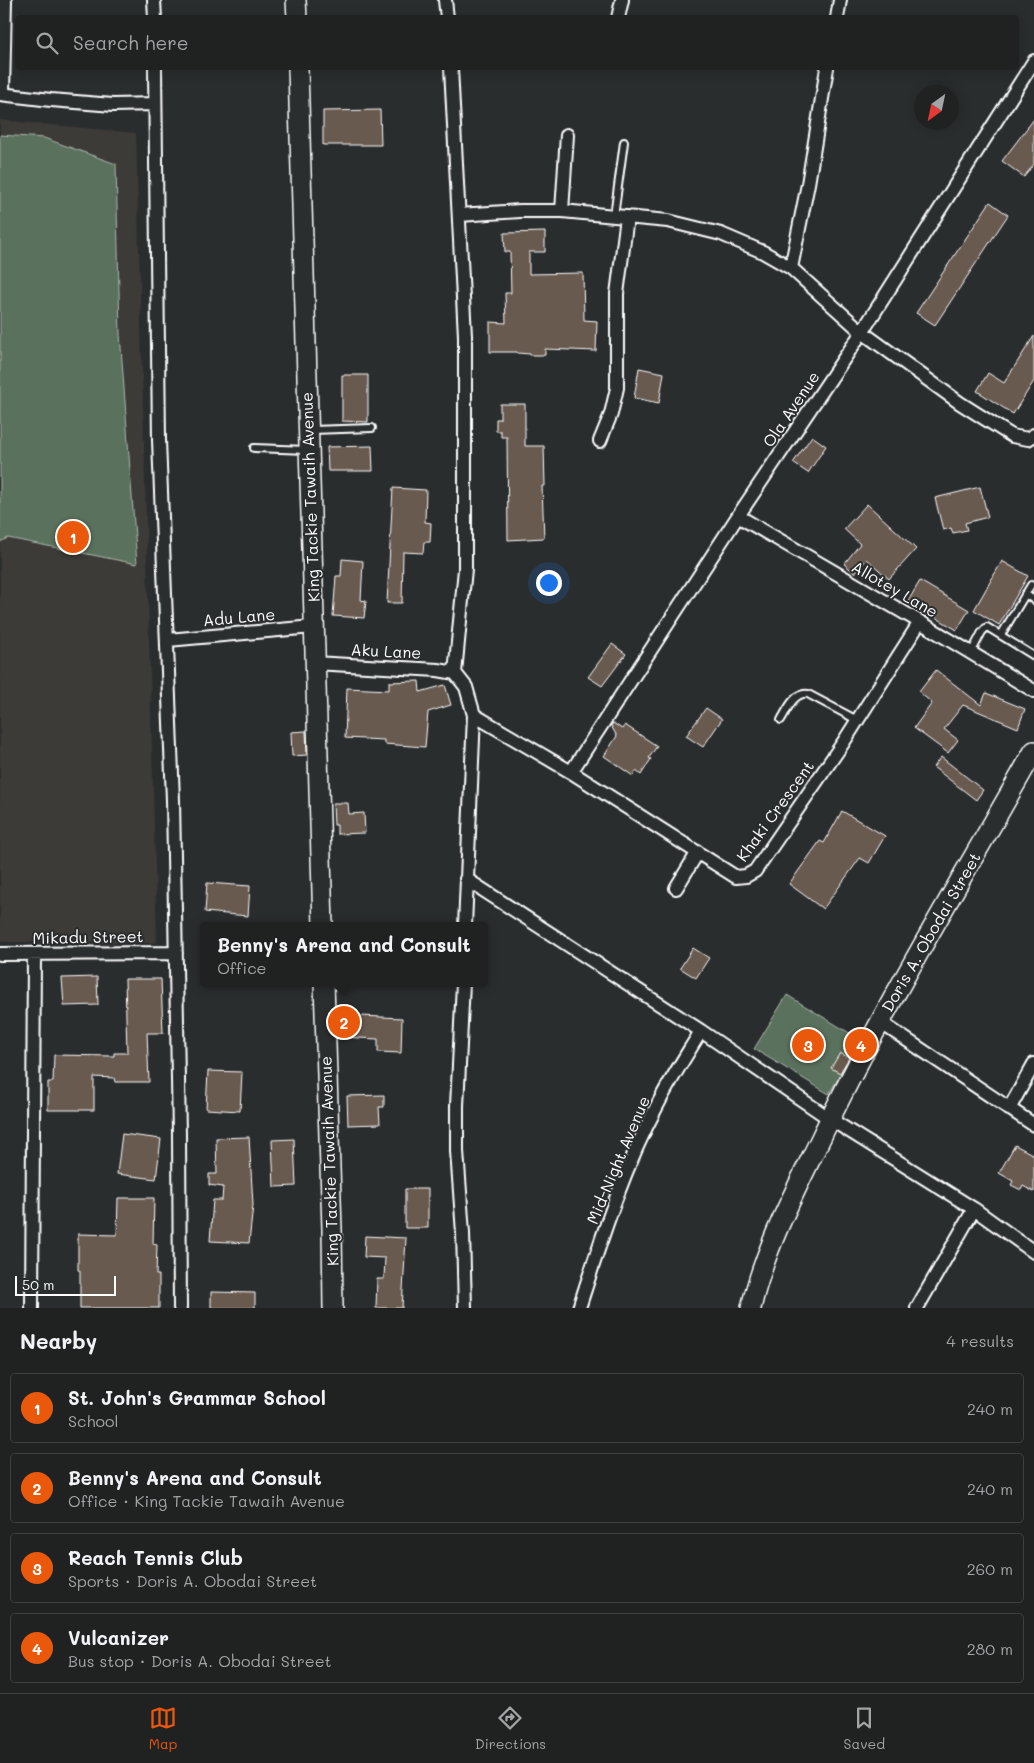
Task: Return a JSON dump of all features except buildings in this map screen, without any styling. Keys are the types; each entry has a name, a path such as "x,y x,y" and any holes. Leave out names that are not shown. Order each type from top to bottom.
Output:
{"street":[{"path":"5,0 2,94 113,105 155,104"},
{"path":"154,0 154,15"},
{"path":"296,0 297,15"},
{"path":"445,0 447,15"},
{"path":"619,15 622,0"},
{"path":"838,15 840,0"},
{"name":"Ola Avenue","path":"572,772 738,516 862,332 1032,68"},
{"path":"155,70 159,440 168,640 176,952 180,1308"},
{"name":"King Tackie Tawaih Avenue","path":"298,70 323,922"},
{"path":"451,70 465,336 465,569 455,673 466,687 474,715 465,922"},
{"path":"791,268 808,184 827,70"},
{"path":"562,211 567,135"},
{"path":"459,215 520,211 562,211 668,221 721,234 763,252 791,268 862,332 960,403 1012,436 1028,439 1034,434"},
{"path":"600,441 611,414 616,388 617,294 621,217"},
{"name":"Allotey Lane","path":"738,516 920,622 1034,692"},
{"name":"Khaki Crescent","path":"474,715 572,772 736,877 746,876 754,871 857,720 920,622"},
{"name":"Adu Lane","path":"168,640 313,627"},
{"name":"Aku Lane","path":"314,664 438,670 455,673"},
{"name":"Doris A. Obodai Street","path":"751,1308 754,1293 771,1246 830,1119 880,1022 1034,750"},
{"path":"676,888 698,852"},
{"path":"466,879 701,1031 830,1119 974,1210 1034,1252"},
{"name":"Mikadu Street","path":"0,954 176,952"},
{"path":"32,1308 34,955"},
{"name":"King Tackie Tawaih Avenue","path":"324,987 333,1308"},
{"path":"463,987 457,1106 457,1151 463,1233 465,1308"},
{"path":"880,1022 1034,1125"},
{"name":"Mid-Night Avenue","path":"579,1308 621,1187 642,1137 657,1106 701,1031"},
{"path":"1009,1109 1034,1064"},
{"path":"917,1308 974,1210"}],"lane":[{"path":"621,217 624,142"},
{"path":"308,430 372,428"},
{"path":"254,448 309,450"},
{"path":"1001,635 1031,585"},
{"path":"1025,594 1034,600"},
{"path":"971,653 982,632 988,627 1034,656"},
{"path":"780,720 796,697 803,693 857,720"}],"shaded area":[{"path":"0,120 136,133 157,943 0,942"}],"green space":[{"path":"0,135 44,138 116,164 120,334 137,564 8,538 0,542"},
{"path":"787,995 861,1040 829,1094 754,1049"}],"place":[{"name":"St. John's Grammar School","path":"73,537"},
{"name":"Benny's Arena and Consult","path":"344,1022"},
{"name":"Reach Tennis Club","path":"808,1045"},
{"name":"Vulcanizer","path":"861,1045"}]}
